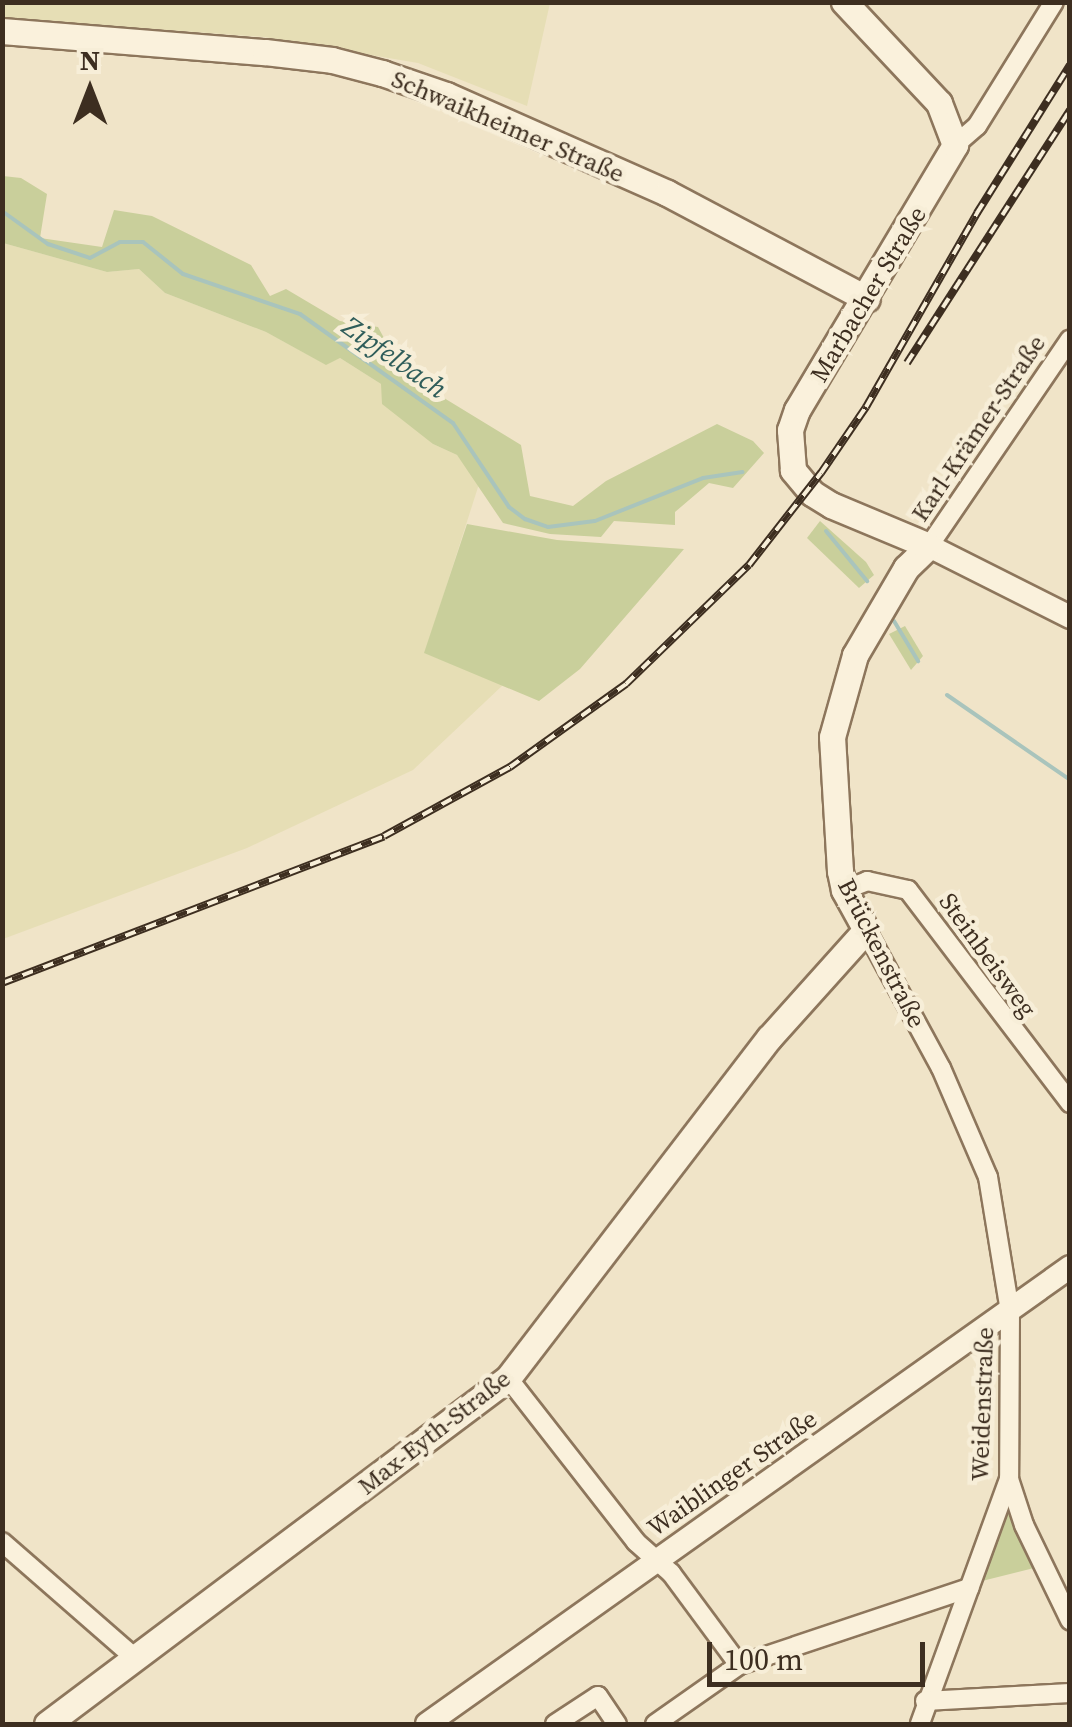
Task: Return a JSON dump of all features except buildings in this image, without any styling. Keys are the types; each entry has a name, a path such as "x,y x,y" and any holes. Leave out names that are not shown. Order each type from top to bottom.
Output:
{"main road":[{"path":"844,2 940,103 954,146"},
{"name":"Schwaikheimer Straße","path":"2,32 265,52 332,60 382,73 446,95 667,193 867,299"},
{"name":"Marbacher Straße","path":"928,546 820,499 801,482 790,458 790,430 797,410 867,299 954,146"},
{"name":"Brückenstraße","path":"866,930 844,890 831,777 832,736 841,698 874,620 910,562 928,546"},
{"name":"Max-Eyth-Straße","path":"47,1724 508,1378 769,1038 866,930"}],"street":[{"path":"954,146 977,126 1054,2"},
{"name":"Karl-Krämer-Straße","path":"928,546 1070,339"},
{"path":"928,546 1070,617"},
{"name":"Steinbeisweg","path":"844,890 867,881 908,890 1070,1103"},
{"name":"Brückenstraße","path":"866,930 942,1068 988,1177 1010,1311"},
{"name":"Waiblinger Straße","path":"427,1724 1070,1267"},
{"name":"Weidenstraße","path":"920,1724 925,1700 1009,1479 1010,1311"},
{"path":"508,1378 739,1665"},
{"path":"1009,1479 1024,1525 1070,1620"},
{"path":"2,1542 135,1658"},
{"path":"655,1724 739,1665 968,1588"},
{"path":"925,1700 1070,1693"},
{"path":"555,1724 598,1696 617,1724"}],"shaded area":[{"path":"2,3 550,3 527,106 418,63 264,37 3,18"},
{"path":"3,243 107,272 139,269 165,293 266,332 325,364 340,358 381,384 433,444 457,455 479,484 425,653 503,685 413,770 247,848 3,939"}],"green space":[{"path":"3,176 21,178 47,194 40,238 102,247 114,210 152,216 251,265 270,296 286,289 340,321 378,327 403,373 521,445 530,496 573,506 606,481 717,424 753,441 764,453 733,488 709,483 675,512 675,525 614,521 601,537 550,534 503,523 457,455 433,444 382,404 381,384 340,358 326,365 266,332 165,293 139,269 107,272 3,243"},
{"path":"820,521 866,562 874,575 859,588 807,538"},
{"path":"467,524 557,540 684,549 580,669 539,701 424,653"},
{"path":"905,626 923,656 911,670 889,634"},
{"path":"1009,1479 1046,1565 970,1584"}],"waterway":[{"name":"Zipfelbach","path":"2,211 48,244 90,258 120,242 143,242 183,274 300,314 453,423 509,507 525,519 548,527 595,521 703,478 743,472"},
{"name":"Zipfelbach","path":"826,531 867,581"},
{"name":"Zipfelbach","path":"894,621 918,661"},
{"name":"Zipfelbach","path":"947,695 1070,780"}],"railway":[{"path":"2,983 384,836 510,767 626,684 749,565 821,473 866,407 977,213 1070,65"},
{"path":"907,363 1070,110"}]}
